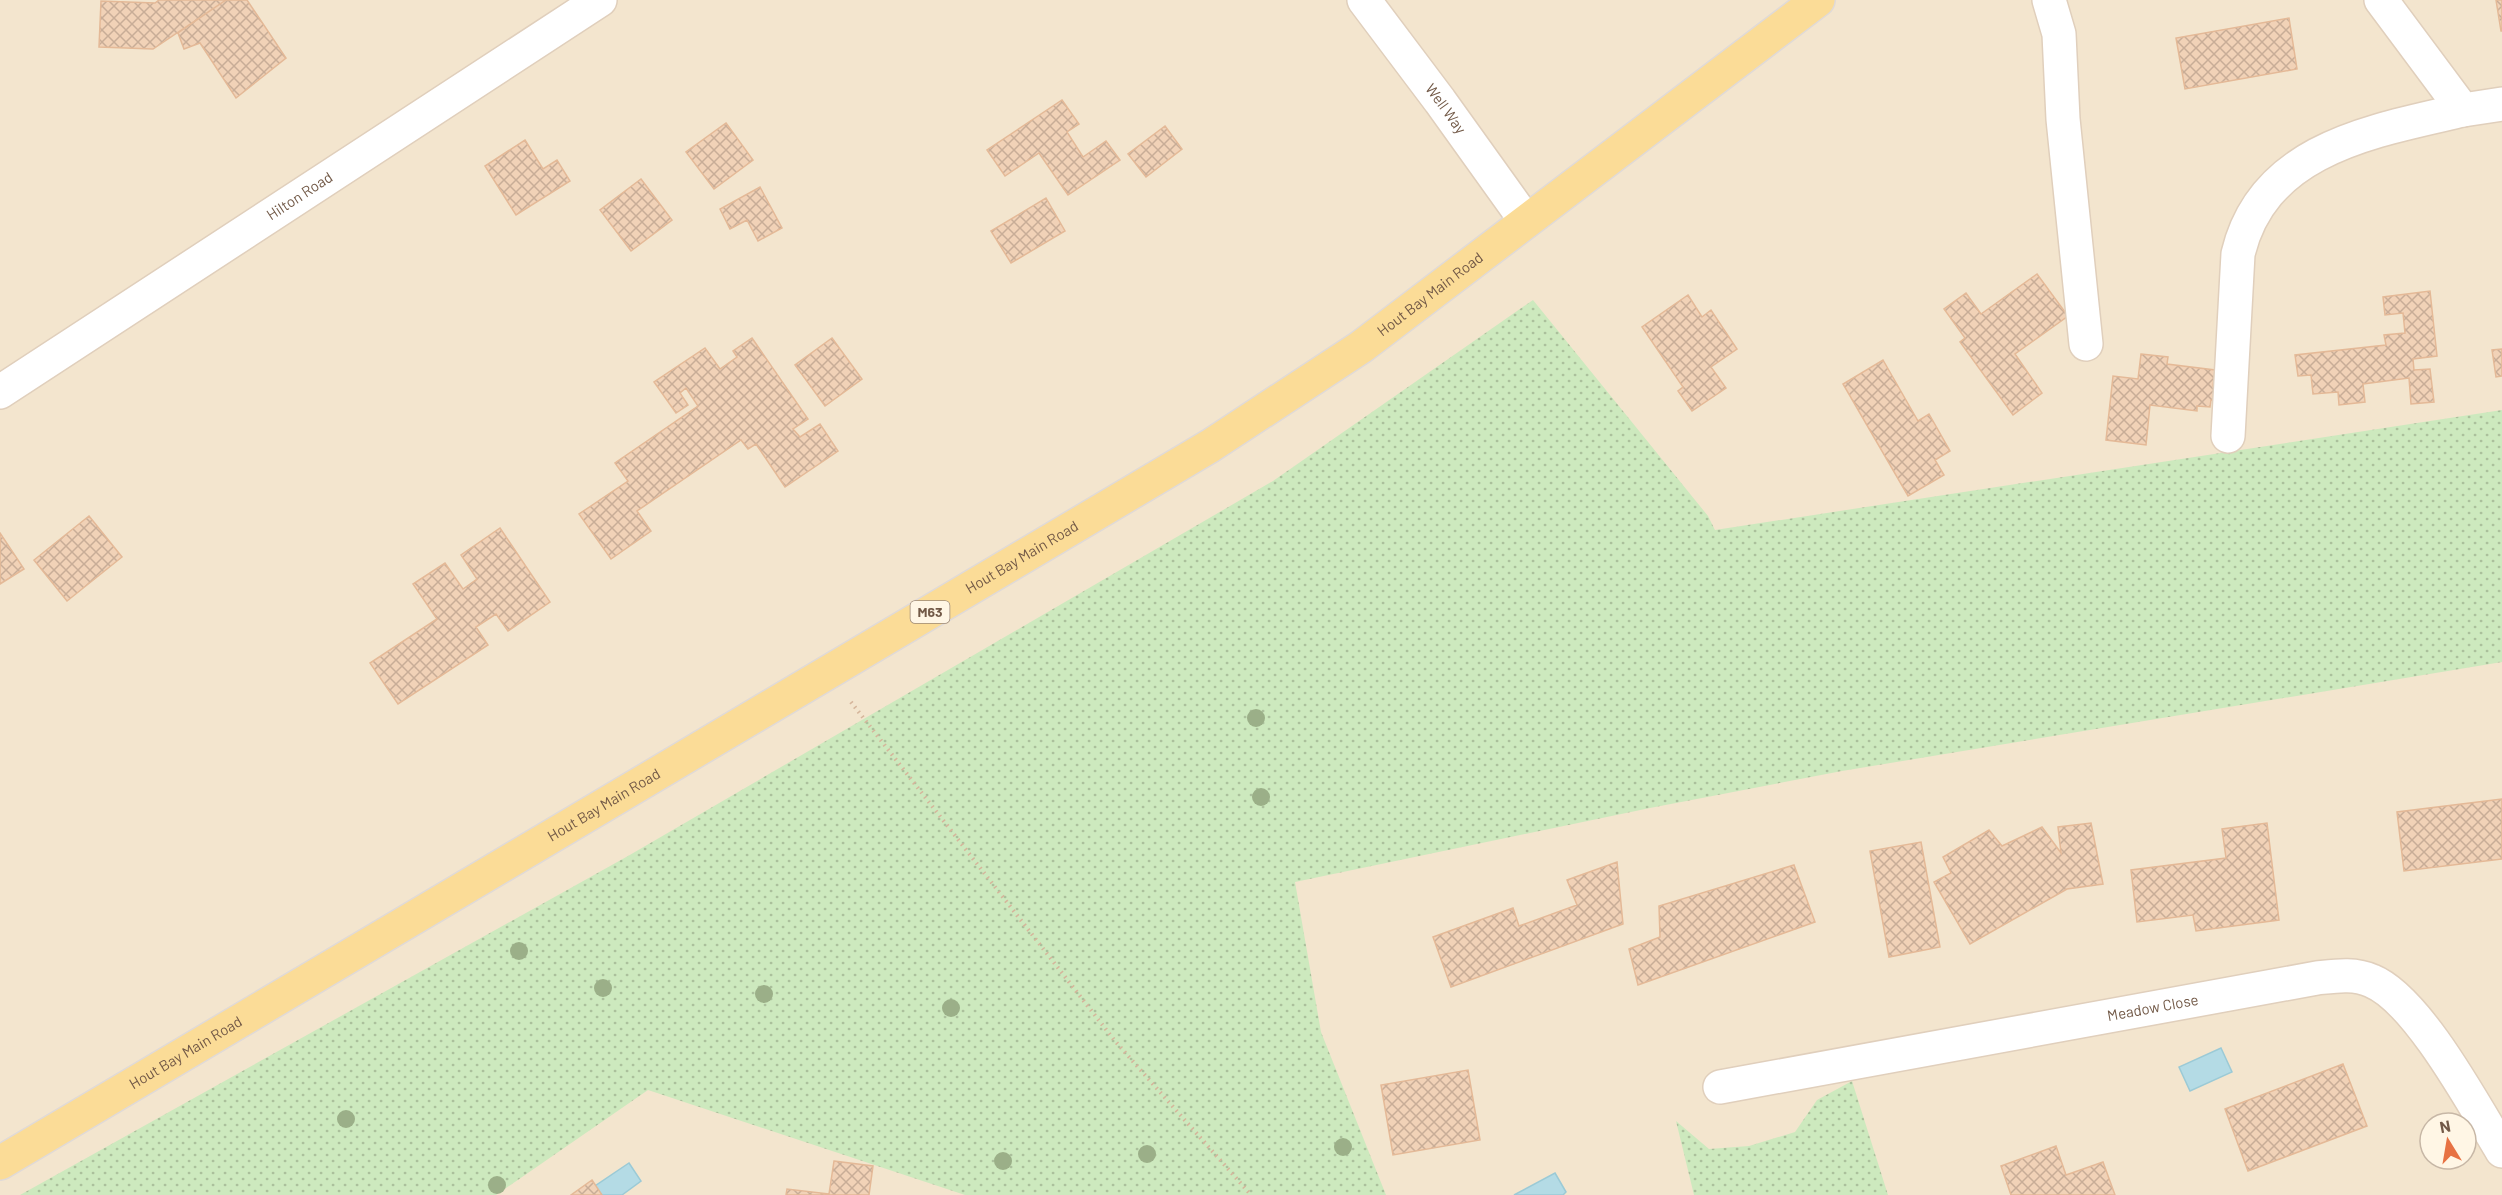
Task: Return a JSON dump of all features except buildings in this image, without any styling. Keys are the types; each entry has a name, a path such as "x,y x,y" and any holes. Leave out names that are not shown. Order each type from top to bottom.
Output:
{"main road":[{"name":"Hout Bay Main Road","path":"0,1162 1228,434 1361,347 1818,0"}],"street":[{"name":"Hilton Road","path":"0,392 600,0"},
{"name":"Well Way","path":"1364,0 1440,100 1526,221"},
{"path":"2049,0 2059,34 2063,119 2086,344"},
{"path":"2381,0 2463,110"},
{"path":"2228,436 2238,254 2242,237 2259,202 2270,189 2313,155 2333,146 2369,132 2463,110 2502,104"},
{"name":"Meadow Close","path":"1720,1087 2306,980 2347,975 2371,980 2386,989 2418,1021 2502,1151"}],"path":[{"path":"828,673 1114,1041 1251,1195"}],"shaded area":[{"path":"0,0 2502,0 2502,1195 0,1195"}],"green space":[{"path":"1533,300 1708,516 1715,530 2502,410 2502,662 1842,771 1650,808 1295,882 1321,1032 1386,1195 965,1195 648,1090 496,1195 20,1195 628,856 1273,481"},
{"path":"1852,1081 1888,1195 1694,1195 1676,1121 1709,1149 1749,1146 1795,1132 1817,1100"}],"water":[{"path":"2221,1048 2232,1072 2190,1091 2179,1067"},
{"path":"629,1163 641,1181 622,1195 602,1195 595,1186"},
{"path":"1555,1173 1566,1192 1563,1195 1514,1195"}]}
